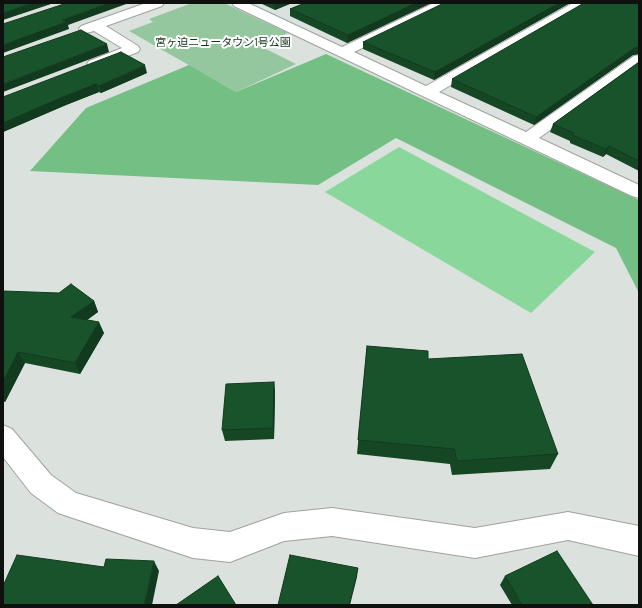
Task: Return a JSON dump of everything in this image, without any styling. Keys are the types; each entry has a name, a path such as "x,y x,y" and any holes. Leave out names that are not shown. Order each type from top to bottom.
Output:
{"street":[{"path":"74,34 158,3"},
{"path":"238,3 639,192"},
{"path":"343,52 444,3"},
{"path":"427,92 582,3"},
{"path":"270,18 289,11"},
{"path":"82,68 133,49 96,26"},
{"path":"527,139 639,59"},
{"path":"3,437 41,484 68,504 193,543 230,547 284,527 332,522 475,544 568,526 639,541"}],"green space":[{"name":"宮ヶ迫ニュータウン1号公園","path":"192,3 224,3 288,33 260,46 296,64 236,92 129,31 153,22 149,19"}],"shaded area":[{"path":"326,54 639,200 639,293 616,248 396,138 318,185 30,171 86,108 189,65 236,92"},
{"path":"399,147 595,252 531,313 325,192"}],"building":[{"path":"3,3 32,3 3,13"},
{"path":"67,3 109,3 62,20 67,22 3,45 3,24"},
{"path":"305,3 416,3 348,35 290,9"},
{"path":"444,3 559,3 435,72 363,42"},
{"path":"584,3 639,3 639,47 636,47 536,117 452,79"},
{"path":"81,30 107,44 3,84 3,57"},
{"path":"121,52 145,65 99,86 96,84 3,123 3,97"},
{"path":"639,62 639,161 609,146 606,149 572,135 574,133 553,124"},
{"path":"71,284 94,301 71,317 99,322 75,363 18,352 3,382 3,291 59,293"},
{"path":"367,346 428,351 428,359 522,354 558,454 457,461 454,449 358,440"},
{"path":"274,382 273,428 222,430 226,384"},
{"path":"557,551 593,605 522,605 505,576"},
{"path":"17,555 104,567 106,559 154,561 144,605 3,605 3,586"},
{"path":"290,555 358,568 349,605 278,605"},
{"path":"218,576 236,605 176,605"}]}
